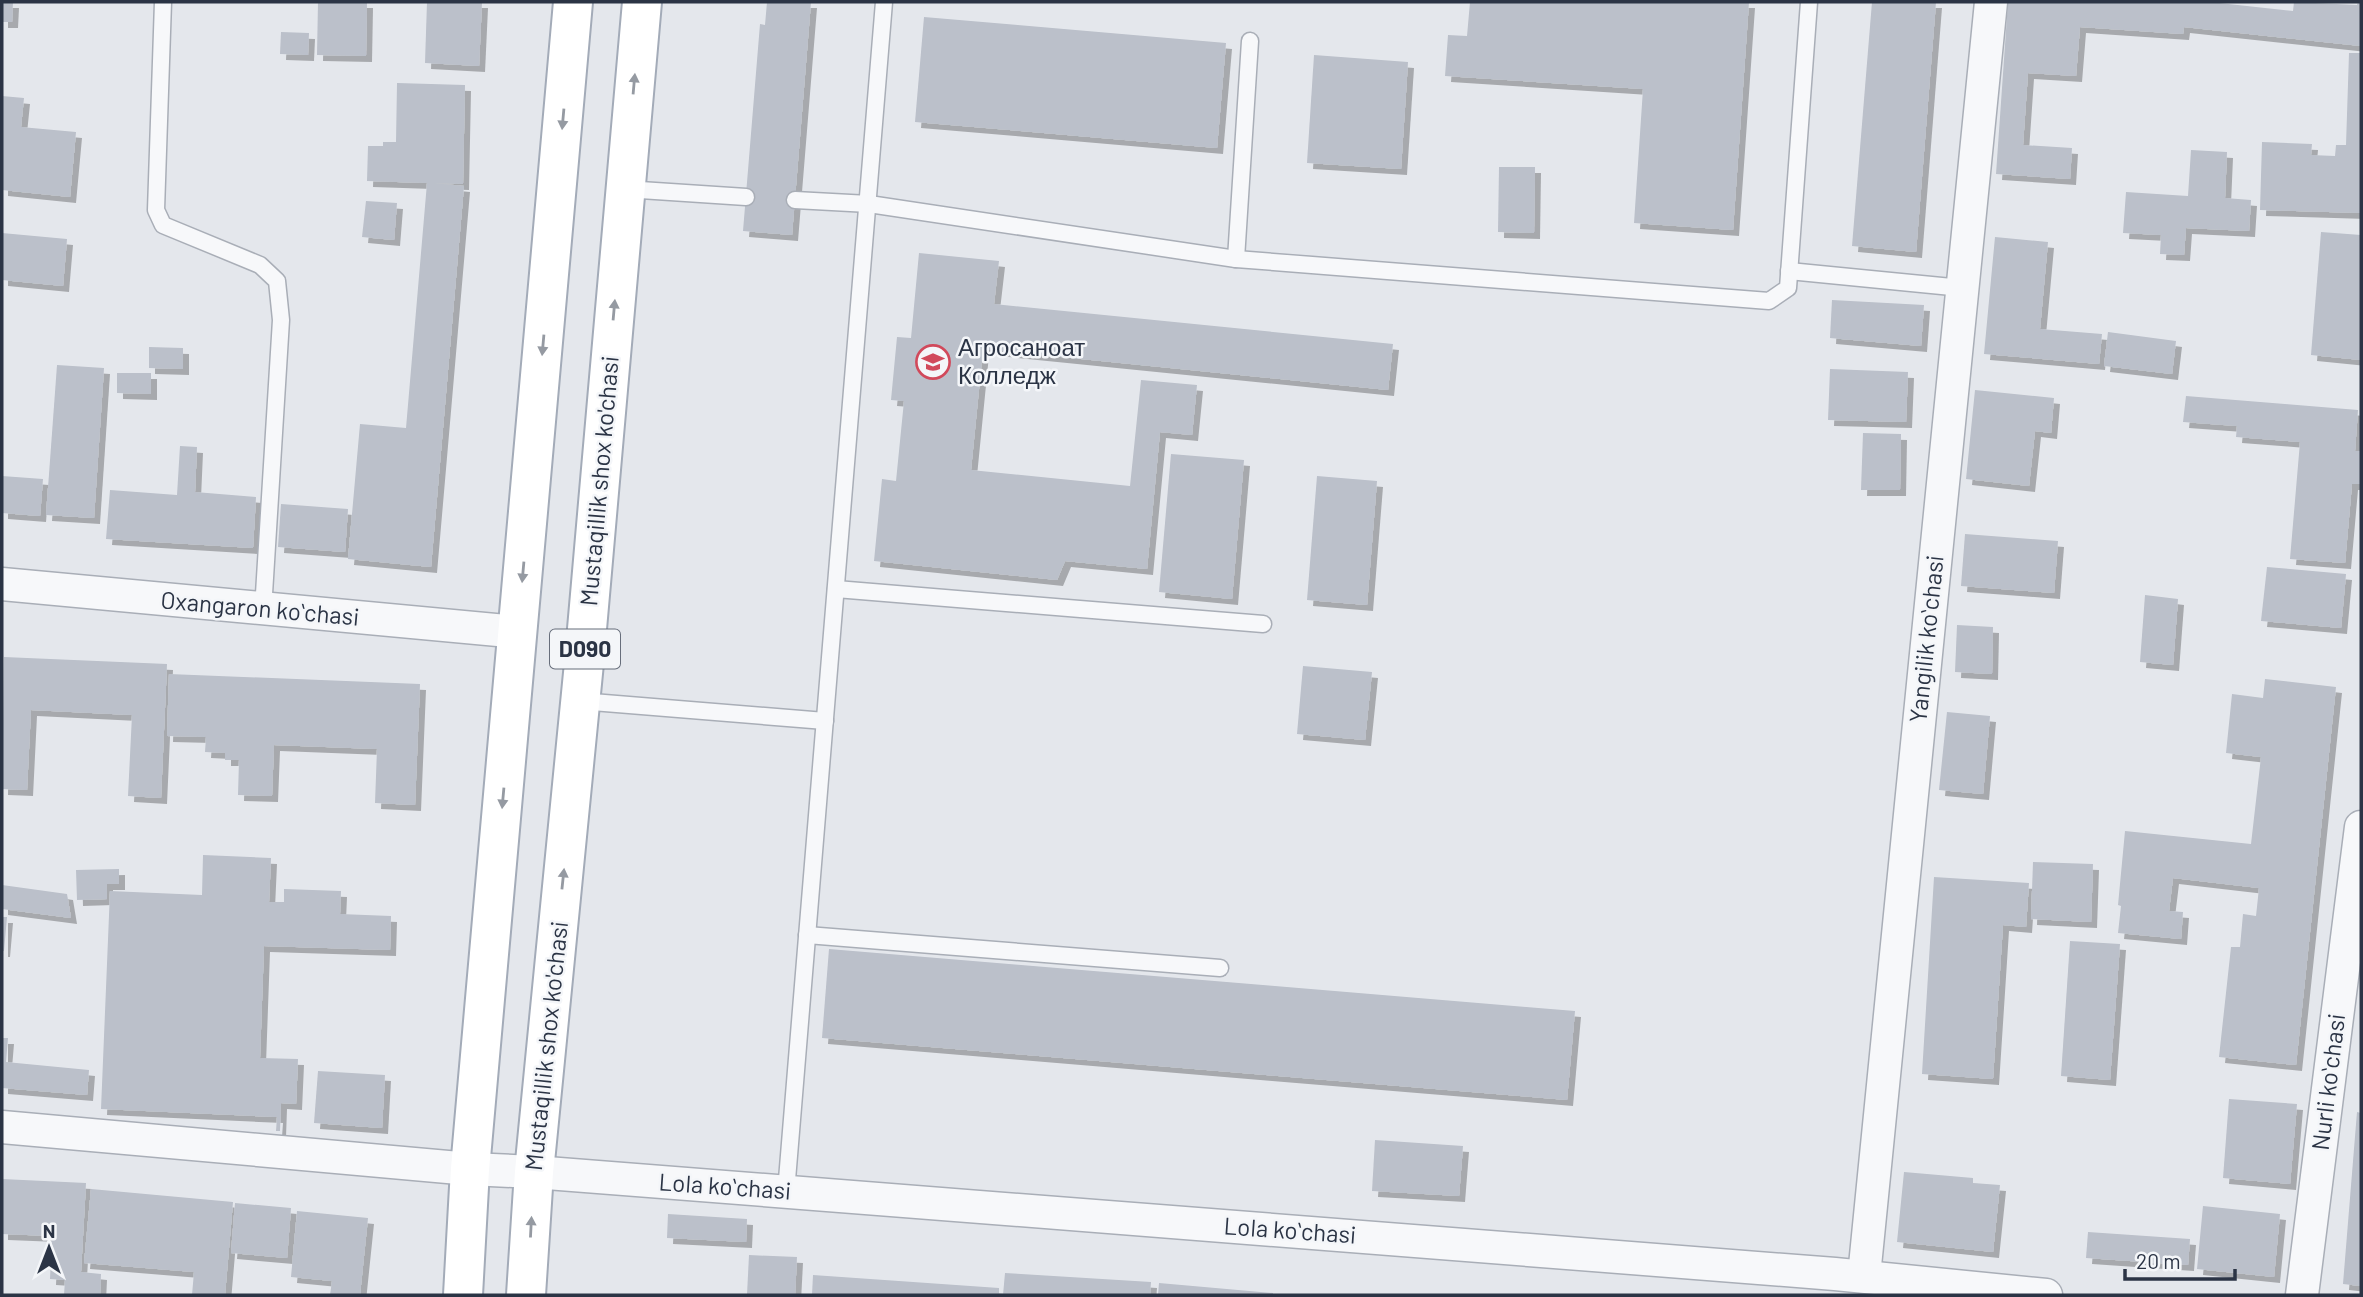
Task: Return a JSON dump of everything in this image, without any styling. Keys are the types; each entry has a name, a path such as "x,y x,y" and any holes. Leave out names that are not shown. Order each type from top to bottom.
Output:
{"main road":[{"name":"D090","path":"463,1295 470,1169 573,2"},
{"name":"Mustaqillik shox ko'chasi","path":"526,1295 534,1172 580,701 642,2"}],"street":[{"name":"Yangilik koʻchasi","path":"1844,1282 1962,288 1991,2"},
{"name":"Oxangaron koʻchasi","path":"2,584 518,632"},
{"name":"Nurli koʻchasi","path":"2302,1295 2361,827"},
{"name":"Lola koʻchasi","path":"2,1127 470,1169 786,1192 1844,1282 2046,1295"}],"lane":[{"path":"163,2 156,210 163,225 260,265 277,281 281,320 263,610"},
{"path":"786,1192 884,2"},
{"path":"795,200 869,204 1237,259 1769,301 1788,288 1808,2"},
{"path":"1237,259 1250,41"},
{"path":"625,189 746,197"},
{"path":"1789,271 1962,288"},
{"path":"836,589 1263,624"},
{"path":"580,701 825,721"},
{"path":"807,935 1220,968"}],"building":[{"path":"2,2 13,2 12,22 2,22"},
{"path":"318,2 367,2 366,56 317,55"},
{"path":"427,2 482,2 479,66 425,63"},
{"path":"767,2 811,2 792,235 743,231 760,24 765,25"},
{"path":"1470,2 1749,2 1733,230 1634,223 1643,89 1445,76 1448,35 1467,36"},
{"path":"1872,2 1936,2 1916,252 1852,246"},
{"path":"2008,2 2210,2 2293,11 2294,2 2357,5 2361,2 2361,46 2184,27 2183,34 2080,27 2076,76 2028,73 2023,145 2072,148 2070,179 1996,174"},
{"path":"924,17 1226,43 1217,148 915,122"},
{"path":"281,32 309,33 308,55 280,54"},
{"path":"2349,53 2361,53 2361,213 2260,210 2262,142 2312,144 2311,155 2335,156 2336,145 2346,145"},
{"path":"1314,55 1408,62 1401,169 1307,163"},
{"path":"397,83 465,85 463,184 433,183 464,186 431,567 348,559 360,424 406,428 427,183 367,181 368,146 383,146 383,142 396,142"},
{"path":"2,96 24,98 21,127 76,132 70,197 2,190"},
{"path":"2191,150 2227,152 2225,198 2251,200 2249,231 2186,228 2184,255 2160,254 2161,235 2123,233 2126,192 2188,196"},
{"path":"1499,167 1535,167 1534,233 1498,232"},
{"path":"366,201 397,203 394,240 362,237"},
{"path":"2321,232 2361,235 2361,360 2311,355"},
{"path":"2,233 67,239 63,286 2,280"},
{"path":"1995,237 2048,242 2040,329 2102,334 2099,364 1984,354"},
{"path":"919,253 999,261 994,304 1393,344 1388,390 983,349 971,470 1130,486 1141,380 1197,385 1192,435 1160,432 1147,569 1065,561 1057,580 874,561 882,479 896,481 904,401 891,400 897,337 911,338"},
{"path":"1832,300 1924,305 1921,346 1830,338"},
{"path":"2108,332 2176,341 2172,374 2104,366"},
{"path":"149,347 183,348 183,369 149,368"},
{"path":"57,365 104,368 94,518 46,515"},
{"path":"1830,369 1908,372 1906,422 1828,420"},
{"path":"117,373 151,373 151,394 117,393"},
{"path":"1975,390 2054,398 2051,433 2035,431 2029,486 1966,479"},
{"path":"2186,396 2358,410 2355,451 2361,451 2361,484 2352,484 2345,563 2290,559 2300,442 2236,437 2237,426 2183,422"},
{"path":"1863,433 1901,434 1900,490 1861,490"},
{"path":"180,446 197,447 195,492 256,497 253,548 106,539 110,490 177,495"},
{"path":"1171,454 1244,460 1232,599 1159,592"},
{"path":"2,476 43,479 40,516 2,513"},
{"path":"1317,476 1377,481 1367,605 1307,600"},
{"path":"281,504 348,509 345,552 278,547"},
{"path":"1965,534 2058,541 2054,593 1961,586"},
{"path":"2267,567 2346,574 2341,628 2261,621"},
{"path":"2145,595 2178,599 2173,665 2140,662"},
{"path":"1957,625 1993,627 1992,674 1955,672"},
{"path":"4,657 167,664 161,798 128,796 132,715 31,710 27,790 2,789"},
{"path":"1303,666 1372,672 1365,740 1297,734"},
{"path":"169,674 420,684 415,805 375,803 377,749 274,745 272,796 238,795 239,760 225,760 225,753 205,752 206,737 167,736"},
{"path":"2265,679 2336,687 2296,1065 2219,1057 2231,947 2240,947 2243,914 2256,916 2259,888 2173,878 2169,911 2183,912 2181,939 2118,933 2125,831 2251,844 2261,757 2226,753 2232,694 2263,698"},
{"path":"1947,712 1990,716 1983,794 1939,790"},
{"path":"203,855 271,858 269,902 284,902 284,889 341,891 340,914 391,916 390,950 264,946 260,1058 298,1059 296,1104 281,1103 280,1131 276,1131 277,1117 101,1109 110,891 202,895"},
{"path":"2033,862 2093,864 2091,922 2031,919"},
{"path":"119,869 119,884 107,884 107,899 77,900 76,870"},
{"path":"1934,877 2029,883 2026,927 2003,925 1993,1079 1922,1074"},
{"path":"2,885 67,894 71,918 2,909"},
{"path":"2,917 7,917 4,951 2,951"},
{"path":"2070,941 2120,944 2110,1080 2061,1076"},
{"path":"829,949 1575,1011 1567,1100 822,1038"},
{"path":"2,1038 8,1038 6,1062 89,1070 87,1095 2,1088"},
{"path":"318,1071 385,1075 382,1128 314,1123"},
{"path":"2229,1099 2297,1104 2290,1184 2223,1178"},
{"path":"2357,1112 2361,1113 2361,1286 2343,1284"},
{"path":"1375,1140 1463,1146 1459,1196 1372,1191"},
{"path":"1904,1172 1973,1178 1973,1183 2000,1185 1993,1252 1897,1242"},
{"path":"2,1179 86,1183 81,1272 101,1274 100,1295 64,1295 65,1280 50,1279 52,1236 2,1234"},
{"path":"91,1189 233,1202 225,1295 192,1295 194,1272 84,1263"},
{"path":"235,1203 291,1208 287,1258 231,1253"},
{"path":"2203,1206 2280,1214 2274,1277 2197,1269"},
{"path":"297,1211 368,1218 360,1295 330,1295 332,1281 291,1277"},
{"path":"668,1214 747,1219 746,1242 667,1238"},
{"path":"2088,1232 2190,1239 2188,1265 2086,1258"},
{"path":"749,1255 797,1257 795,1295 747,1295"},
{"path":"1005,1273 1151,1282 1150,1295 1003,1295"},
{"path":"813,1275 999,1288 999,1295 812,1295"},
{"path":"1159,1283 1273,1293 1273,1295 1158,1295"}],"place":[{"name":"Агросаноат Колледж","path":"933,362"}]}
